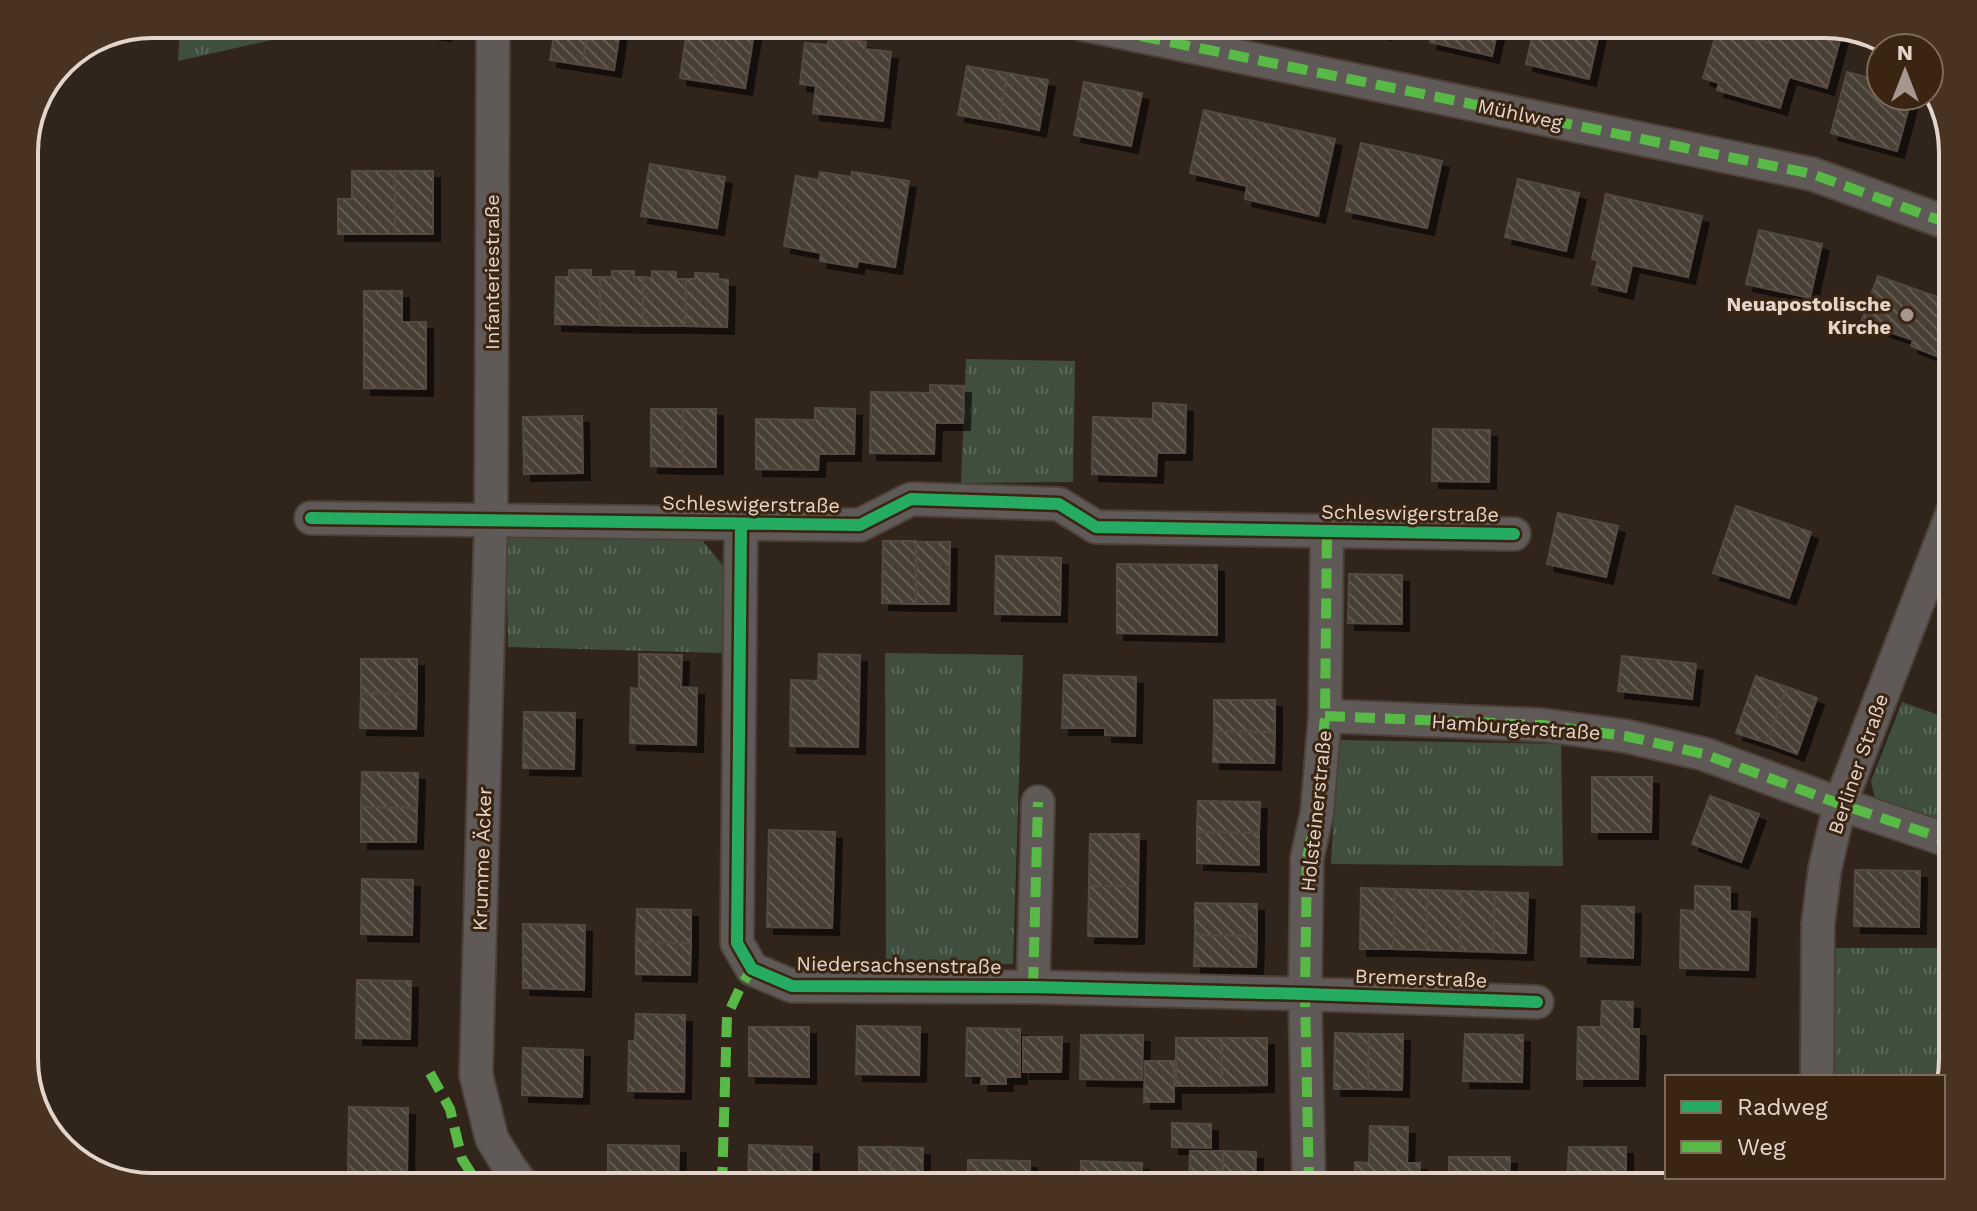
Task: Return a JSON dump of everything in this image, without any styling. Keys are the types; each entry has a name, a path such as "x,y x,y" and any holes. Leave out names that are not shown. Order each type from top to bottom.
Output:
{"street":[{"name":"Infanteriestraße","path":"491,520 493,38"},
{"name":"Mühlweg","path":"1170,38 1812,174 1939,220"},
{"name":"Schleswigerstraße","path":"311,518 860,525 911,499 1059,504 1096,527 1514,534"},
{"name":"Krumme Äcker","path":"491,520 476,1075 492,1139 514,1173"},
{"name":"Niedersachsenstraße","path":"741,524 737,943 752,969 792,986 1033,987 1305,994"},
{"name":"Holsteinerstraße","path":"1309,1173 1305,994 1307,858 1317,813 1325,716 1327,532"},
{"name":"Berliner Straße","path":"1817,1075 1818,924 1825,868 1840,804 1939,547"},
{"name":"Hamburgerstraße","path":"1325,716 1542,725 1625,736 1704,754 1939,837"},
{"path":"1033,987 1038,802"},
{"name":"Bremerstraße","path":"1305,994 1537,1002"}],"green space":[{"path":"179,38 281,38 178,61"},
{"path":"966,359 1075,361 1073,482 961,483"},
{"path":"506,537 702,540 724,567 722,653 508,647"},
{"path":"885,653 1023,655 1013,964 886,968"},
{"path":"1902,702 1939,715 1939,825 1876,803 1871,781"},
{"path":"1338,740 1561,744 1563,866 1331,864"},
{"path":"1836,948 1939,948 1938,1075 1834,1075"}],"building":[{"path":"554,38 587,38 582,65 550,60"},
{"path":"587,38 619,38 614,70 582,65"},
{"path":"686,38 720,38 713,83 680,78"},
{"path":"720,38 753,38 745,88 713,83"},
{"path":"829,38 866,42 865,49 891,52 883,121 813,113 816,86 800,84 805,43 828,45"},
{"path":"1431,38 1496,38 1492,56 1430,42"},
{"path":"1532,38 1598,38 1589,79 1526,64"},
{"path":"1715,38 1754,38 1768,42 1769,38 1840,39 1827,88 1789,77 1780,108 1717,90 1719,83 1703,78"},
{"path":"967,66 1007,73 999,122 958,115"},
{"path":"1847,72 1865,77 1865,112 1908,112 1897,151 1831,133"},
{"path":"1007,73 1048,80 1039,130 999,122"},
{"path":"1084,82 1142,93 1131,146 1074,135"},
{"path":"1204,110 1335,139 1318,216 1245,199 1247,186 1190,173"},
{"path":"1361,143 1442,161 1427,228 1346,211"},
{"path":"650,164 725,177 717,228 641,216"},
{"path":"352,171 395,171 395,234 338,234 338,199 352,199"},
{"path":"395,171 433,171 433,234 395,234"},
{"path":"820,172 851,177 852,172 909,181 895,267 858,261 857,267 820,261 821,253 784,246 796,176 819,180"},
{"path":"1518,179 1579,193 1566,251 1505,237"},
{"path":"1606,194 1702,216 1688,277 1632,265 1626,292 1592,284 1598,260 1592,259"},
{"path":"1759,230 1822,244 1810,298 1746,284"},
{"path":"569,270 591,270 591,277 600,277 600,325 555,324 556,277 569,277"},
{"path":"612,271 634,271 634,277 643,277 643,326 600,325 600,277 612,277"},
{"path":"652,271 676,272 676,279 686,279 685,326 643,326 643,277 652,278"},
{"path":"695,273 718,274 718,279 728,280 727,327 685,326 686,279 695,279"},
{"name":"Neuapostolische Kirche","path":"1878,276 1937,297 1939,292 1939,348 1936,356 1911,346 1913,340 1861,322"},
{"path":"364,291 402,291 402,322 426,322 426,389 364,388"},
{"path":"930,385 964,386 963,423 935,423 934,454 870,453 871,392 930,393"},
{"path":"1153,403 1186,405 1185,453 1157,453 1156,476 1092,474 1093,417 1153,419"},
{"path":"815,408 855,409 854,454 819,454 818,470 756,469 756,419 815,420"},
{"path":"651,409 683,409 682,467 651,466"},
{"path":"683,409 716,409 716,467 682,467"},
{"path":"582,416 583,473 524,474 523,417"},
{"path":"1433,429 1490,430 1489,482 1432,481"},
{"path":"1736,506 1811,532 1789,598 1713,573"},
{"path":"1558,513 1618,526 1606,577 1547,564"},
{"path":"883,541 916,541 916,604 882,603"},
{"path":"916,541 950,542 949,604 916,604"},
{"path":"996,556 1061,558 1060,615 995,614"},
{"path":"1117,564 1217,565 1217,635 1117,633"},
{"path":"1349,574 1402,575 1402,624 1348,623"},
{"path":"639,654 682,655 681,687 697,688 696,745 630,743 631,688 639,689"},
{"path":"819,654 860,655 858,747 790,746 791,680 818,681"},
{"path":"1622,656 1696,664 1692,699 1618,691"},
{"path":"361,659 417,659 417,694 361,693"},
{"path":"1064,675 1136,677 1135,736 1105,735 1105,728 1062,728"},
{"path":"1756,676 1787,687 1767,743 1736,733"},
{"path":"1787,687 1817,698 1797,754 1767,743"},
{"path":"361,693 417,694 416,729 360,728"},
{"path":"1214,700 1275,700 1275,732 1214,731"},
{"path":"524,712 575,713 574,769 523,768"},
{"path":"1214,731 1275,732 1274,763 1213,762"},
{"path":"362,772 418,773 417,808 361,807"},
{"path":"1592,777 1652,777 1651,832 1592,832"},
{"path":"1710,796 1759,814 1741,862 1692,844"},
{"path":"1198,801 1260,802 1259,833 1197,832"},
{"path":"361,807 417,808 416,842 361,842"},
{"path":"769,830 835,832 832,928 767,927"},
{"path":"1197,832 1259,833 1259,865 1197,863"},
{"path":"1090,834 1139,834 1138,886 1089,886"},
{"path":"1855,870 1920,871 1919,927 1854,926"},
{"path":"362,879 413,880 412,935 361,934"},
{"path":"1089,886 1138,886 1137,937 1088,936"},
{"path":"1695,886 1730,887 1730,911 1750,912 1748,970 1680,968 1681,910 1695,911"},
{"path":"1361,888 1395,889 1393,949 1360,949"},
{"path":"1395,889 1428,890 1426,950 1393,949"},
{"path":"1428,890 1461,891 1460,951 1426,950"},
{"path":"1461,891 1495,892 1493,952 1460,951"},
{"path":"1495,892 1528,893 1526,953 1493,952"},
{"path":"1195,903 1257,904 1257,936 1195,935"},
{"path":"1582,906 1634,907 1633,958 1581,956"},
{"path":"637,909 691,910 691,943 636,942"},
{"path":"523,924 585,925 584,990 523,988"},
{"path":"1195,935 1257,936 1256,967 1194,966"},
{"path":"636,942 691,943 690,975 636,974"},
{"path":"357,980 411,981 410,1039 356,1038"},
{"path":"1602,1001 1633,1002 1632,1029 1639,1029 1638,1079 1577,1079 1578,1027 1601,1027"},
{"path":"636,1014 685,1015 684,1092 628,1091 629,1041 635,1041"},
{"path":"857,1026 920,1027 919,1075 856,1074"},
{"path":"749,1027 809,1027 809,1077 749,1076"},
{"path":"967,1028 1020,1029 1020,1077 1006,1077 1006,1084 981,1084 982,1076 966,1076"},
{"path":"1335,1033 1369,1034 1368,1089 1334,1089"},
{"path":"1369,1034 1403,1034 1402,1090 1368,1089"},
{"path":"1465,1034 1523,1035 1522,1082 1463,1081"},
{"path":"1081,1035 1143,1035 1142,1080 1080,1079"},
{"path":"1023,1037 1062,1037 1061,1072 1023,1072"},
{"path":"1176,1038 1222,1038 1222,1086 1176,1086"},
{"path":"1222,1038 1267,1038 1267,1085 1222,1086"},
{"path":"523,1048 583,1050 582,1097 522,1095"},
{"path":"1145,1061 1174,1061 1174,1102 1144,1102"},
{"path":"349,1107 408,1108 407,1173 348,1172"},
{"path":"1172,1123 1211,1124 1211,1148 1172,1147"},
{"path":"1370,1126 1408,1127 1407,1163 1420,1163 1420,1173 1355,1173 1355,1162 1369,1163"},
{"path":"608,1145 679,1146 678,1173 608,1173"},
{"path":"749,1145 781,1146 780,1173 748,1173"},
{"path":"781,1146 812,1147 811,1173 780,1173"},
{"path":"859,1147 891,1147 891,1173 859,1173"},
{"path":"891,1147 923,1148 922,1173 891,1173"},
{"path":"1569,1147 1626,1147 1626,1173 1568,1173"},
{"path":"1190,1151 1223,1151 1222,1173 1189,1173"},
{"path":"1223,1151 1256,1152 1255,1173 1223,1173"},
{"path":"1449,1157 1510,1157 1509,1173 1449,1173"},
{"path":"968,1160 1030,1161 1030,1173 968,1173"},
{"path":"1081,1161 1142,1163 1142,1173 1081,1173"}],"marked path":[{"path":"1150,38 1812,174 1939,220"},
{"path":"1309,1173 1305,994 1307,858 1317,813 1325,716 1327,532"},
{"path":"1325,716 1542,725 1625,736 1704,754 1939,837"},
{"path":"1033,987 1038,802"},
{"path":"722,1173 727,1016 752,969"},
{"path":"430,1073 450,1109 462,1159 471,1173"}],"cycle path":[{"path":"311,518 860,525 911,499 1059,504 1096,527 1514,534"},
{"path":"741,524 737,943 752,969 792,986 1033,987 1537,1002"}],"place":[{"name":"Neuapostolische Kirche","path":"1907,315"}]}
